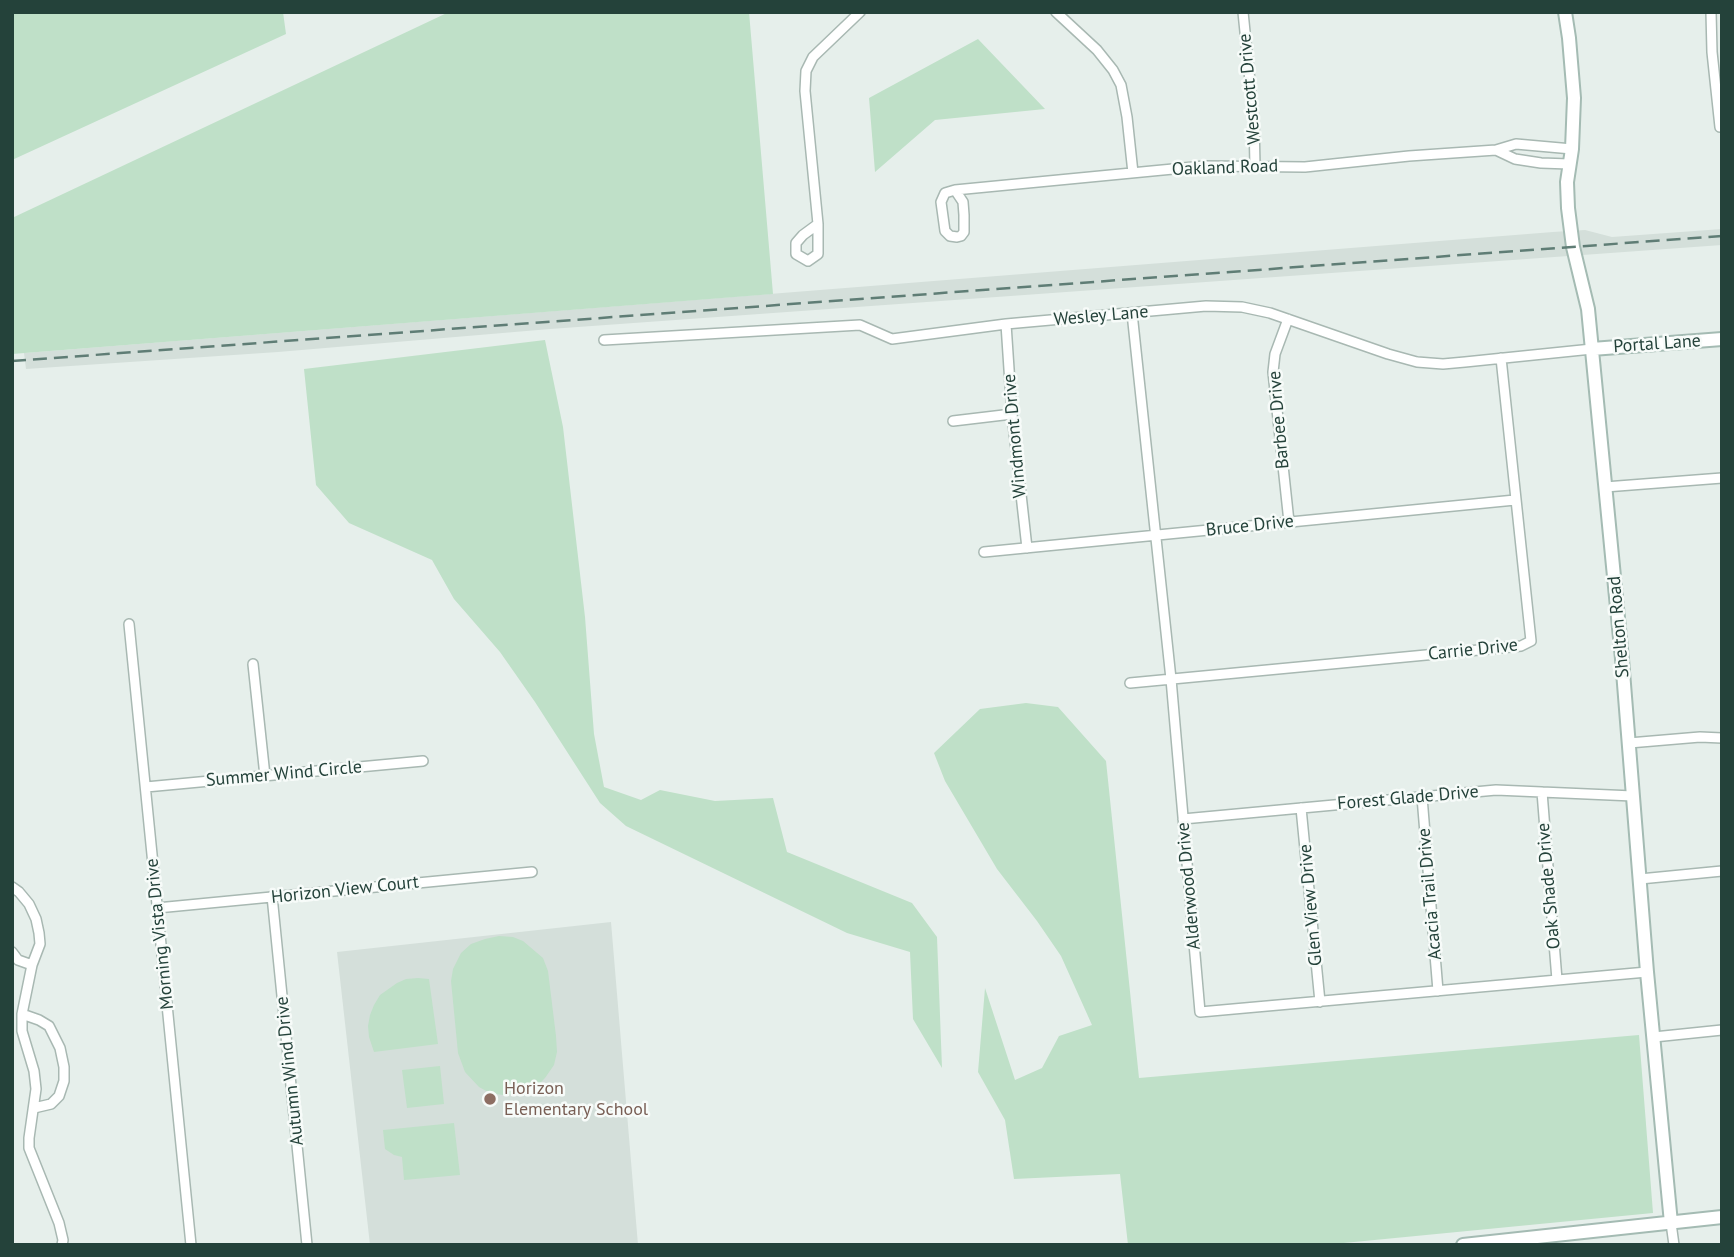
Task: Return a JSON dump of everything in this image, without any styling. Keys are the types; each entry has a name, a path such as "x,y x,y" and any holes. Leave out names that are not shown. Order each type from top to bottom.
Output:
{"street":[{"path":"818,224 805,91 806,71 813,57 860,12"},
{"path":"1056,12 1102,55 1121,85 1133,173"},
{"name":"Westcott Drive","path":"1243,12 1255,121 1255,166"},
{"name":"Shelton Road","path":"1565,12 1574,98 1567,196 1574,255 1588,309 1674,1245"},
{"path":"1711,12 1712,51 1722,127"},
{"name":"Oakland Road","path":"955,190 1204,166 1305,167 1496,150 1516,144 1572,149"},
{"name":"Oakland Road","path":"1496,150 1515,159 1569,164"},
{"path":"955,190 963,202 964,215 964,232 957,237 950,236 945,231 941,202 945,193 955,190"},
{"name":"Wesley Lane","path":"604,340 860,326 892,339 1006,324 1206,306 1242,307 1270,313 1417,362 1443,364 1592,349"},
{"name":"Alderwood Drive","path":"1132,313 1171,679 1200,1012 1647,972"},
{"name":"Barbee Drive","path":"1288,319 1275,354 1273,372 1289,522"},
{"name":"Windmont Drive","path":"1006,324 1012,414 1027,548"},
{"name":"Portal Lane","path":"1592,349 1722,339"},
{"name":"Carrie Drive","path":"1130,683 1521,646 1531,642 1501,358"},
{"path":"953,421 1012,414"},
{"path":"1605,487 1722,478"},
{"name":"Bruce Drive","path":"984,552 1515,500"},
{"name":"Morning Vista Drive","path":"129,624 191,1245"},
{"path":"253,664 265,776"},
{"path":"1629,743 1700,737 1722,738"},
{"name":"Summer Wind Circle","path":"146,787 423,761"},
{"name":"Forest Glade Drive","path":"1183,819 1496,790 1633,796"},
{"name":"Oak Shade Drive","path":"1542,792 1557,980"},
{"name":"Acacia Trail Drive","path":"1422,797 1438,991"},
{"name":"Glen View Drive","path":"1301,808 1320,1002"},
{"path":"1640,879 1722,871"},
{"name":"Horizon View Court","path":"157,908 532,872"},
{"path":"12,887 29,904 38,926 40,944 32,965 22,1014 22,1031 36,1089 29,1149 59,1223 62,1245"},
{"name":"Autumn Wind Drive","path":"272,897 307,1245"},
{"path":"12,952 18,960 32,965"},
{"path":"22,1014 49,1026 60,1048 64,1067 64,1081 59,1096 51,1104 34,1108"},
{"path":"1654,1037 1722,1030"},
{"path":"1463,1245 1722,1217"}],"shaded area":[{"path":"1722,229 1722,245 550,329 278,352 26,369 24,353 1553,232 1585,230 1612,237"},
{"name":"Horizon Elementary School","path":"611,922 638,1245 370,1245 337,952"}],"green space":[{"path":"12,12 283,12 286,34 12,160"},
{"path":"449,12 749,12 773,294 12,354 12,218"},
{"path":"978,39 1045,109 935,120 875,172 869,98"},
{"path":"545,340 563,427 585,617 594,734 604,787 641,800 660,790 715,801 773,798 787,852 912,903 937,937 942,1068 913,1019 910,952 847,933 626,826 600,803 500,652 454,599 432,560 349,523 316,485 304,369"},
{"path":"1026,703 1058,707 1106,761 1139,1078 1639,1035 1653,1213 1323,1245 1128,1245 1120,1174 1014,1179 1005,1120 978,1072 985,988 1015,1080 1042,1068 1059,1036 1092,1025 1061,956 997,869 945,781 934,753 980,709"},
{"path":"499,936 523,941 543,958 548,971 556,1036 554,1065 545,1078 534,1089 515,1095 490,1093 479,1087 465,1072 458,1053 451,981 453,969 461,953 471,944"},
{"path":"418,978 429,979 438,1044 374,1052 368,1026 374,1005 380,995 397,983"},
{"path":"440,1066 444,1104 407,1108 402,1070"},
{"path":"454,1123 460,1175 404,1180 402,1157 385,1149 383,1130"}],"railway":[{"path":"12,361 1722,236"}],"place":[{"name":"Horizon Elementary School","path":"490,1099"}]}
